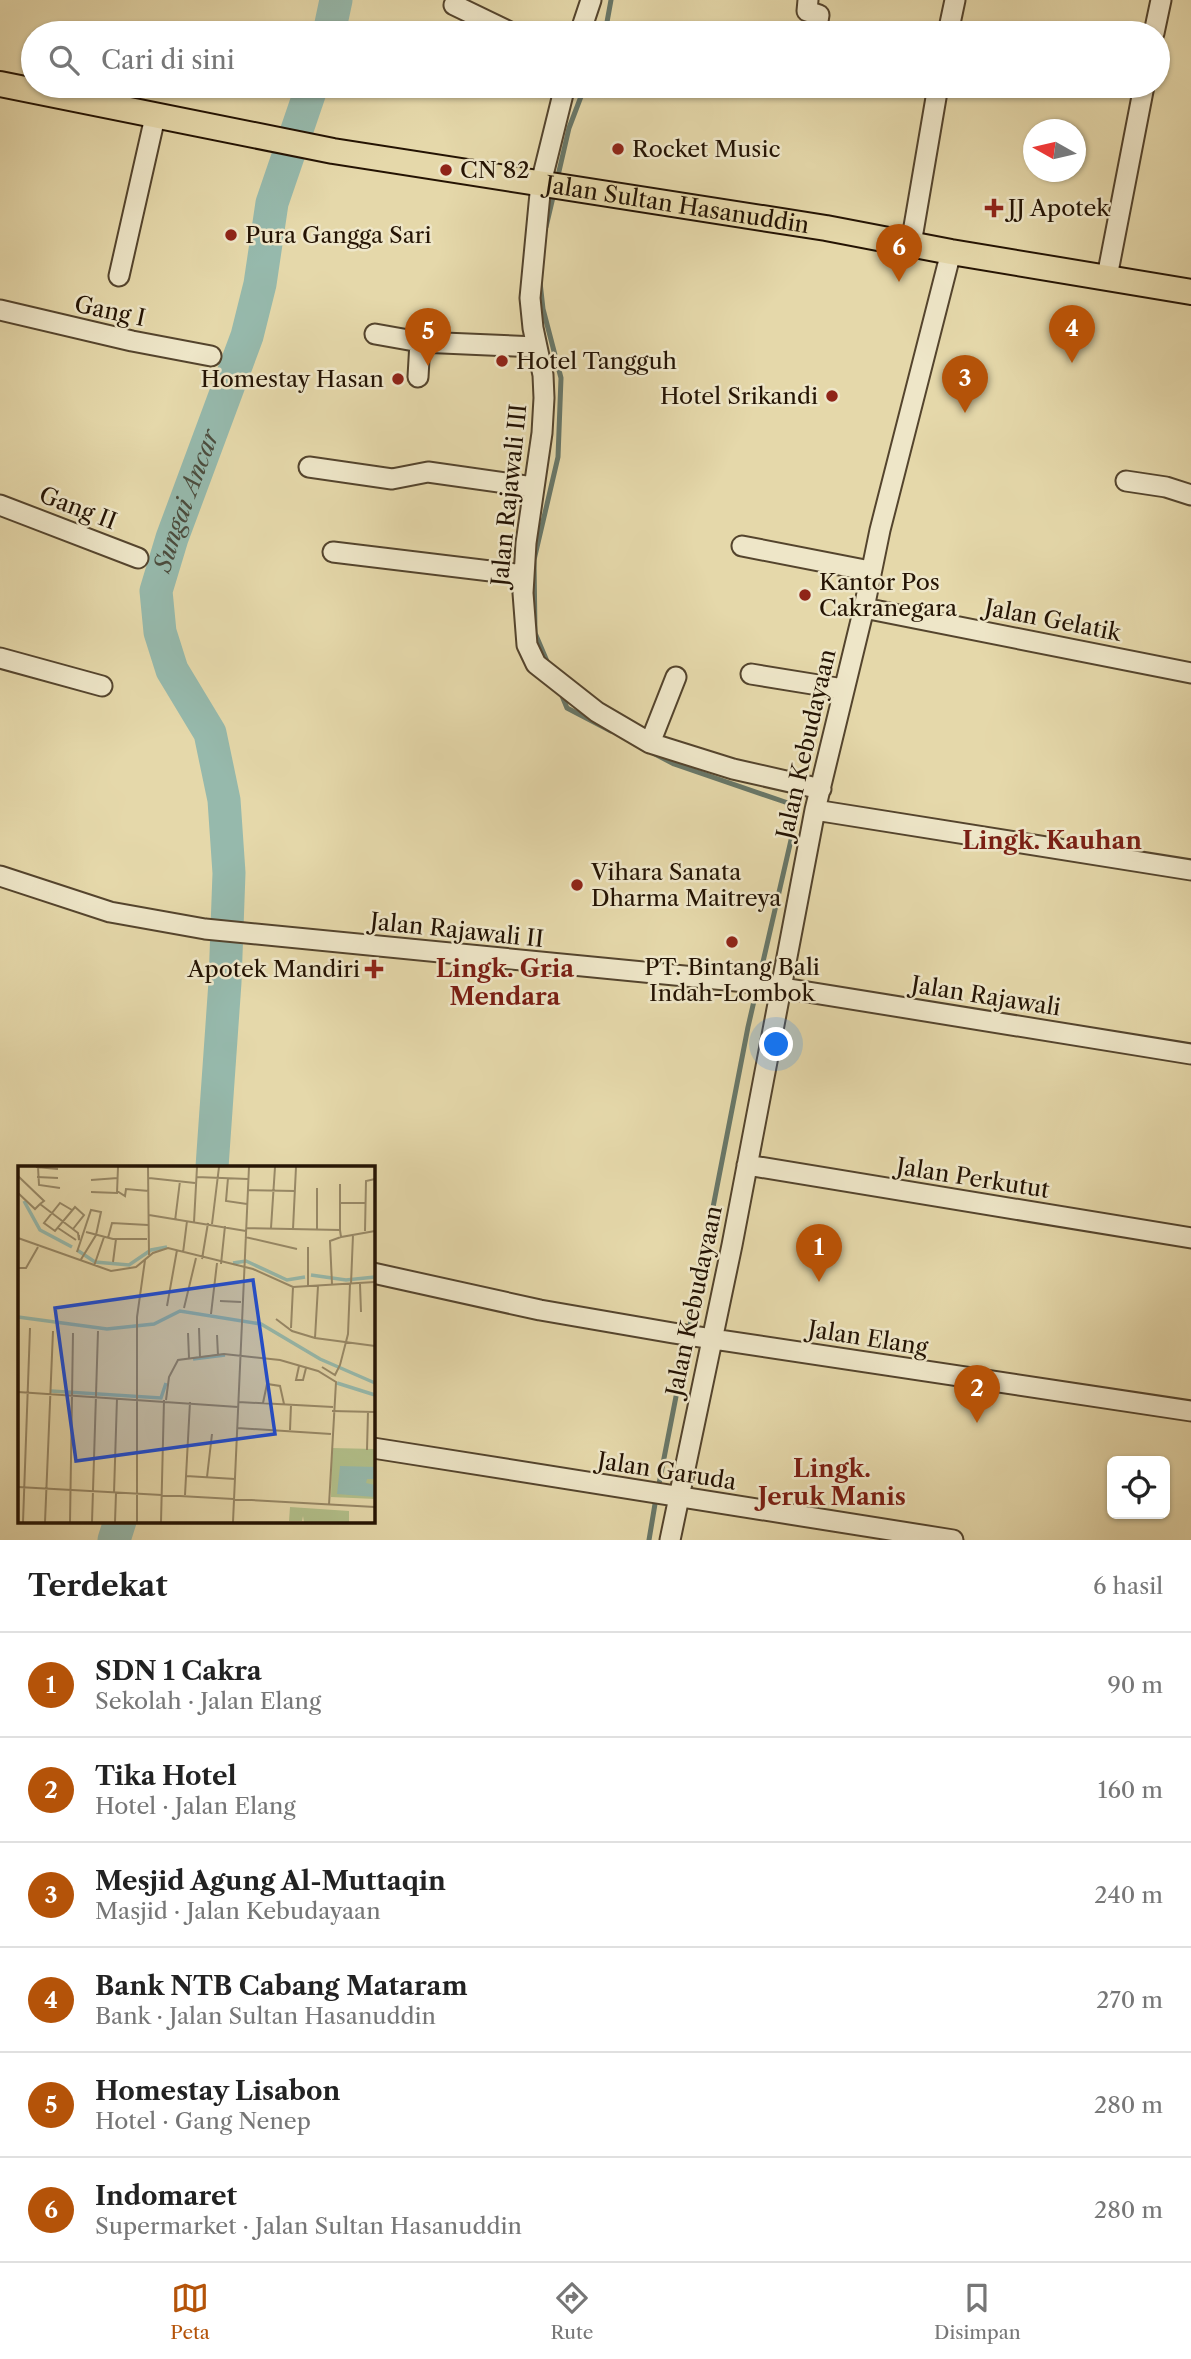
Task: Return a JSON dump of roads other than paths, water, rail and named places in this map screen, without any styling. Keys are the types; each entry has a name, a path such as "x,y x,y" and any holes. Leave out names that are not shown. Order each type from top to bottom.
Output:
{"main road":[{"name":"Jalan Sultan Hasanuddin","path":"0,84 21,88"},
{"name":"Jalan Sultan Hasanuddin","path":"66,98 267,139 579,187 1191,292"}],"street":[{"path":"584,21 591,0"},
{"path":"808,0 807,11 819,15 818,21"},
{"path":"951,21 955,0"},
{"path":"1157,21 1161,0"},
{"path":"454,5 487,21"},
{"name":"Jalan Rajawali III","path":"563,98 545,183 530,298 536,347 543,375 544,398 524,575 527,645 536,664 597,712 650,743 733,769 821,789"},
{"path":"911,244 936,98"},
{"path":"1107,277 1142,98"},
{"path":"119,276 155,117"},
{"name":"Jalan Kebudayaan","path":"670,1540 675,1497 747,1165 777,987 815,810 864,608 870,571 951,252"},
{"name":"Gang I","path":"0,310 131,341 211,356"},
{"path":"374,334 420,342 536,347"},
{"path":"418,377 420,342"},
{"path":"309,467 392,479 428,472 533,488"},
{"path":"1126,481 1166,487 1191,495"},
{"name":"Gang II","path":"0,505 138,558"},
{"path":"742,546 870,571"},
{"path":"333,552 524,575"},
{"name":"Jalan Gelatik","path":"864,608 1191,673"},
{"path":"0,658 102,686"},
{"path":"751,674 843,689"},
{"path":"650,743 676,677"},
{"path":"815,810 1191,870"},
{"name":"Jalan Rajawali II","path":"0,876 110,912 205,929 777,987"},
{"name":"Jalan Rajawali","path":"777,987 1191,1054"},
{"name":"Jalan Perkutut","path":"747,1165 1191,1238"},
{"name":"Jalan Elang","path":"374,1273 540,1310 673,1333 1191,1411"},
{"name":"Jalan Garuda","path":"374,1448 953,1540"}],"waterway":[{"name":"Sungai Ancar","path":"332,21 336,0"},
{"path":"607,21 611,0"},
{"name":"Sungai Ancar","path":"212,1166 225,982 229,873 224,800 210,733 172,670 160,632 156,591 172,538 247,336 260,284 272,203 308,98"},
{"path":"557,180 569,128 580,98"},
{"path":"546,227 554,193"},
{"path":"540,282 543,309 561,378 558,457 534,560 535,633 549,666"},
{"path":"560,691 567,708 611,731"},
{"path":"653,753 674,764 788,803 794,827 748,1027 689,1331"},
{"path":"658,1489 687,1340"},
{"path":"649,1540 656,1498"},
{"name":"Sungai Ancar","path":"114,1540 120,1522"}],"place":[{"name":"Rocket Music","path":"618,149"},
{"name":"CN 82","path":"446,170"},
{"name":"JJ Apotek","path":"994,208"},
{"name":"Pura Gangga Sari","path":"231,235"},
{"name":"Indomaret","path":"899,282"},
{"name":"Hotel Tangguh","path":"502,361"},
{"name":"Bank NTB Cabang Mataram","path":"1072,363"},
{"name":"Homestay Lisabon","path":"428,366"},
{"name":"Homestay Hasan","path":"398,379"},
{"name":"Hotel Srikandi","path":"832,396"},
{"name":"Mesjid Agung Al-Muttaqin","path":"965,413"},
{"name":"Kantor Pos Cakranegara","path":"805,595"},
{"name":"Vihara Sanata Dharma Maitreya","path":"577,885"},
{"name":"PT. Bintang Bali Indah-Lombok","path":"732,942"},
{"name":"Apotek Mandiri","path":"374,969"},
{"name":"SDN 1 Cakra","path":"819,1282"},
{"name":"Tika Hotel","path":"977,1423"}],"district":[{"name":"Lingk. Kauhan","path":"1052,841"},
{"name":"Lingk. Gria Mendara","path":"505,983"},
{"name":"Lingk. Jeruk Manis","path":"832,1483"}]}
